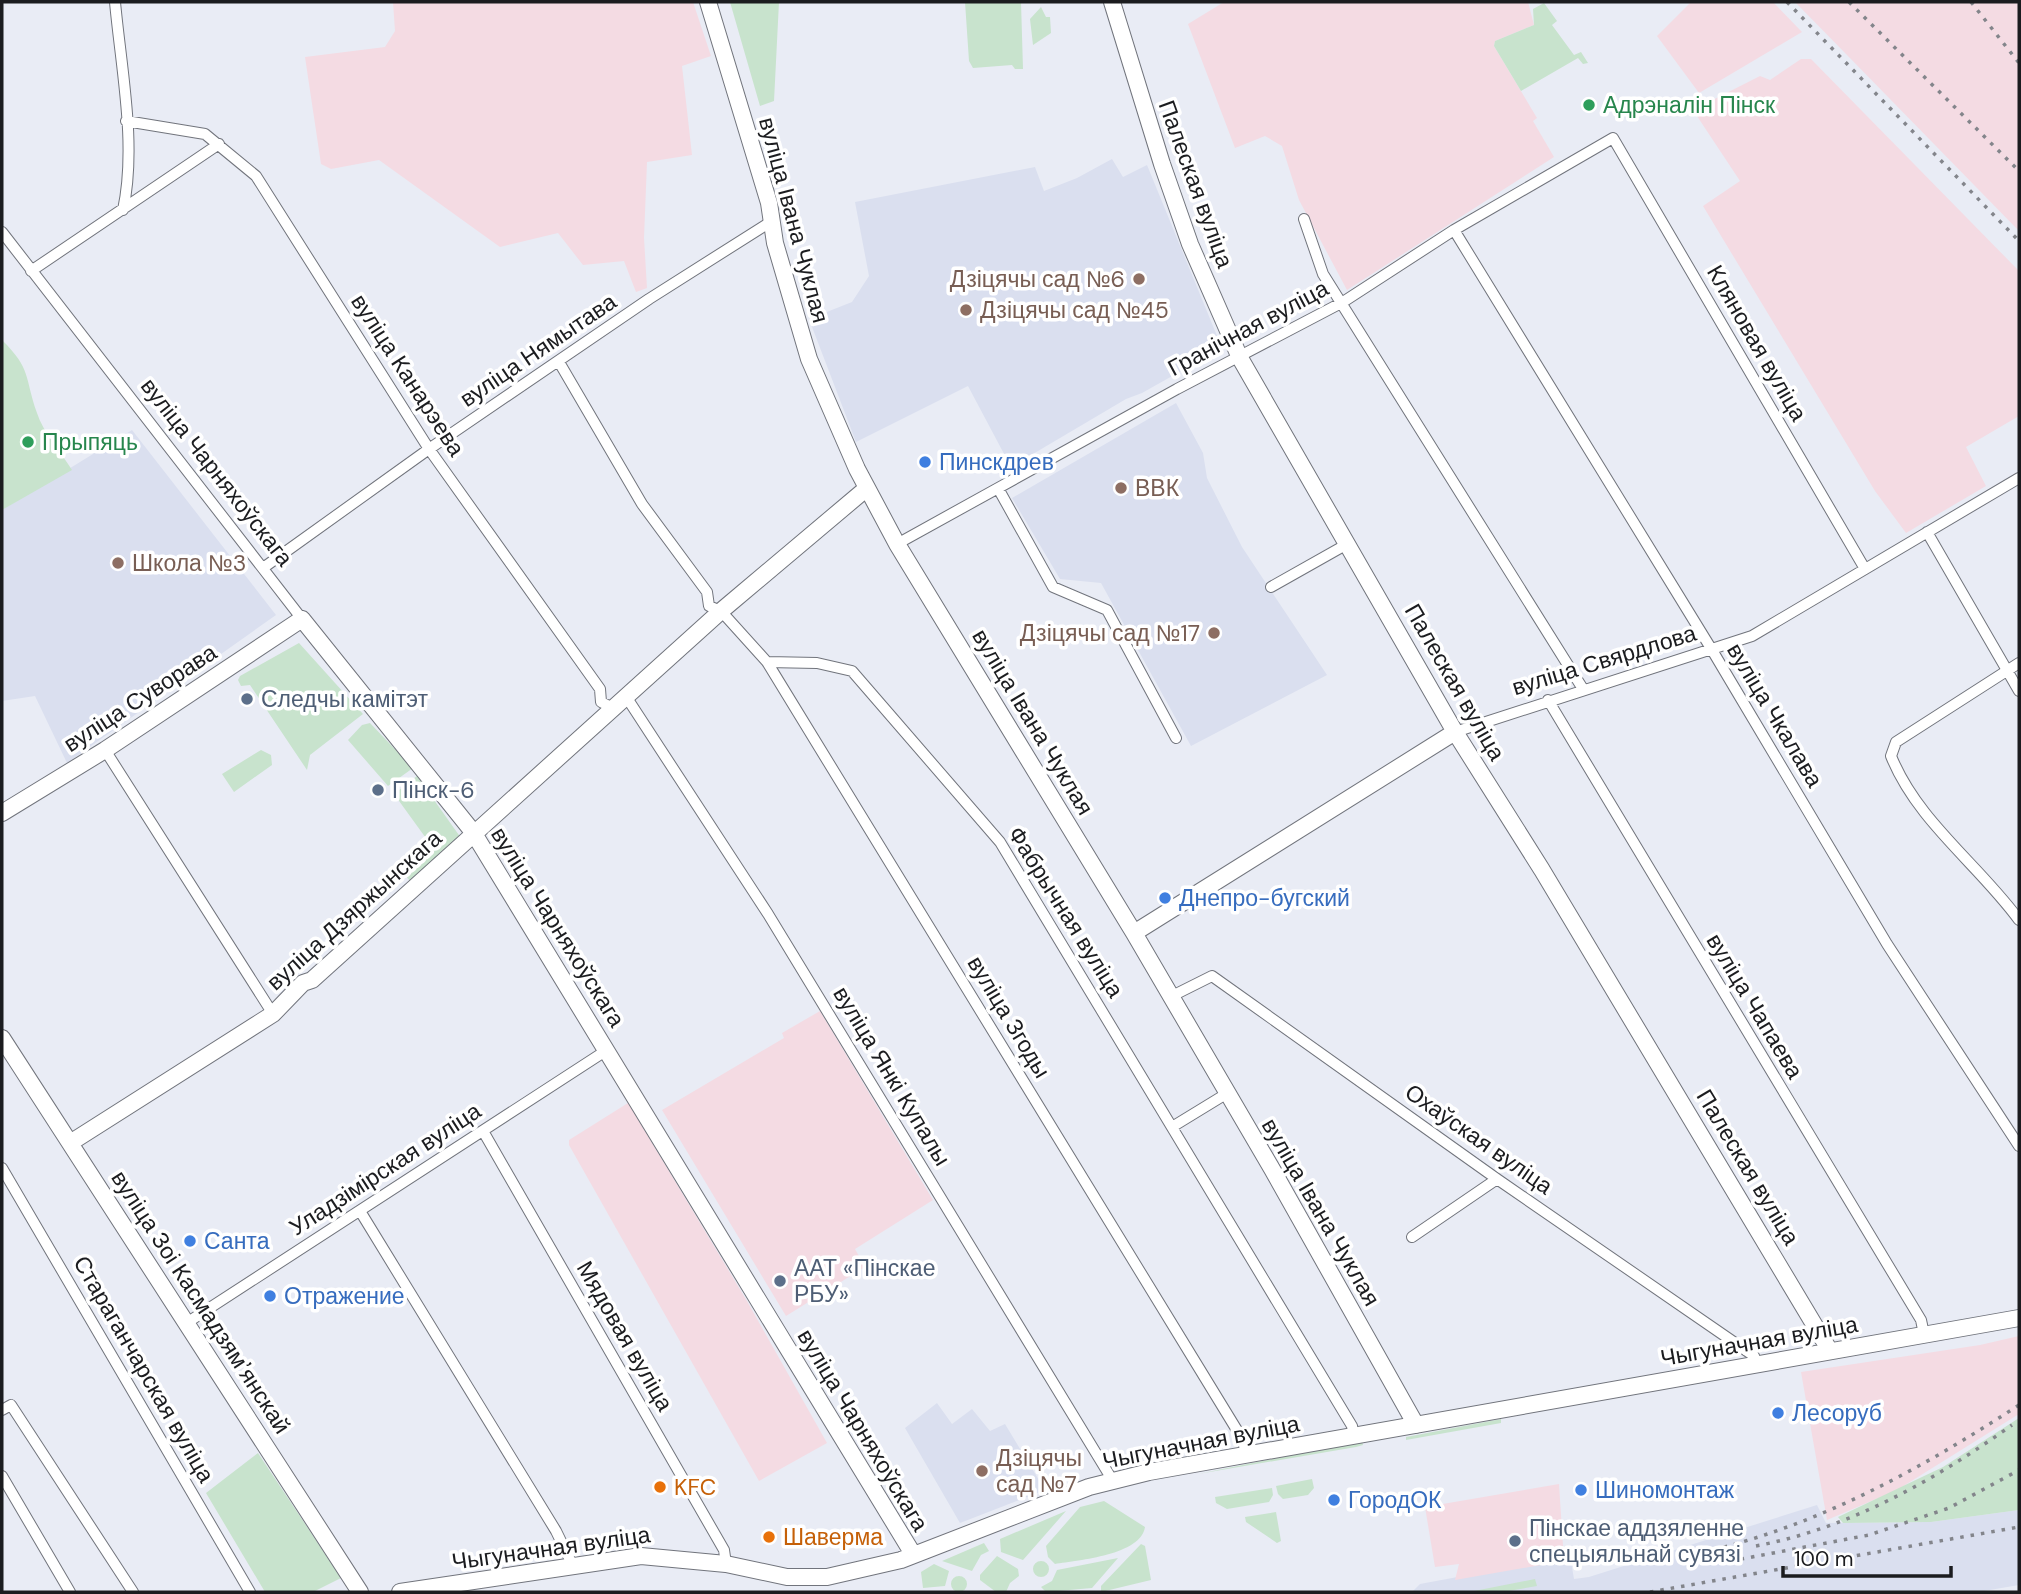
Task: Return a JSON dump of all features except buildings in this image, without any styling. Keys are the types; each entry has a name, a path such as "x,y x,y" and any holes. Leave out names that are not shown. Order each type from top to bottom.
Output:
{"street":[{"path":"115,2 130,170 123,210"},
{"name":"вуліца Івана Чуклая","path":"708,2 769,204 785,280 808,359 834,422 897,544 1134,933 1416,1425"},
{"name":"Палеская вуліца","path":"1112,2 1158,152 1190,244 1240,358 1349,543 1455,732 1542,870 1830,1351"},
{"name":"вуліца Канарэева","path":"126,121 205,134 256,176 429,449 600,689 601,702 621,704"},
{"name":"Гранічная вуліца","path":"897,544 999,490 1177,388 1230,360 1240,358 1343,302 1454,230 1613,138"},
{"name":"Кляновая вуліца","path":"1613,138 1865,569"},
{"path":"31,271 219,144"},
{"path":"1304,219 1323,274 1583,689"},
{"name":"вуліца Нямытава","path":"263,568 429,449 649,299 772,221"},
{"name":"вуліца Чкалава","path":"1454,230 1712,650 1887,944 2019,1146"},
{"name":"вуліца Чарняхоўскага","path":"2,233 302,619 473,832 913,1554"},
{"name":"вуліца Згоды","path":"559,362 642,504 707,592 709,606 721,611 767,662 1243,1440 1246,1455"},
{"name":"вуліца Свярдлова","path":"1134,933 1455,732 1752,636 2019,478"},
{"name":"вуліца Дзяржынскага","path":"70,1143 272,1014 303,983 312,981 473,832 621,704 721,611 867,488"},
{"path":"999,490 1053,587 1107,610 1176,738"},
{"path":"1927,532 2019,691"},
{"path":"1271,587 1349,543"},
{"name":"вуліца Суворава","path":"2,813 105,750 302,619"},
{"name":"Фабрычная вуліца","path":"767,662 817,663 852,671 1000,842 1352,1426 1354,1436"},
{"path":"2019,663 1896,742 1891,755 1897,771 1948,841 2000,893 2019,920"},
{"name":"вуліца Чапаева","path":"1548,700 1921,1320 1924,1334"},
{"name":"вуліца Янкі Купалы","path":"621,704 768,914 1113,1481"},
{"path":"105,750 272,1014"},
{"name":"Охаўская вуліца","path":"1170,996 1212,976 1497,1179 1754,1356 1757,1364"},
{"name":"вуліца Зоі Касмадзямʼянскай","path":"3,1041 360,1592"},
{"name":"Уладзімірская вуліца","path":"185,1324 607,1050"},
{"path":"1172,1127 1226,1094"},
{"name":"Мядовая вуліца","path":"483,1131 724,1550 726,1564"},
{"name":"Стараганчарская вуліца","path":"2,1168 250,1592"},
{"path":"1412,1237 1497,1179"},
{"path":"360,1211 556,1531 573,1566"},
{"name":"Чыгуначная вуліца","path":"400,1592 641,1556 726,1564 787,1577 827,1577 865,1570 913,1554 1113,1481 2019,1318"},
{"path":"2,1410 11,1405 133,1592"},
{"path":"2,1476 70,1592"}],"shaded area":[{"path":"393,2 693,2 711,56 682,66 692,155 647,162 644,238 647,288 636,292 624,261 583,265 558,233 500,247 379,160 331,169 321,164 305,57 385,47 395,31"},
{"path":"1224,2 1528,2 1534,25 1495,41 1494,46 1537,118 1533,121 1554,157 1347,290 1299,200 1282,146 1265,136 1235,148 1188,24"},
{"path":"1691,2 1773,2 1802,32 1699,93 1657,36"},
{"path":"1795,2 2019,2 2019,231 1846,54"},
{"path":"1801,59 1811,59 2019,271 2019,416 1966,447 1986,486 1906,533 1875,491 1703,206 1740,181 1693,110 1760,76 1770,80"},
{"name":"Дзіцячы сад №45","path":"1112,159 1123,177 1147,165 1222,348 1142,393 1126,399 1011,467 968,386 856,442 809,319 852,302 869,276 855,202 1035,167 1044,191 1077,178"},
{"path":"1176,403 1203,453 1207,478 1242,547 1327,675 1191,746 1101,583 1060,579 1012,498"},
{"name":"Школа №3","path":"132,430 276,615 67,763 35,696 2,701 2,510"},
{"path":"820,1011 933,1200 855,1249 865,1267 786,1316 662,1110 784,1038 782,1033"},
{"path":"628,1103 747,1301 827,1443 759,1481 569,1145 569,1140"},
{"path":"2019,1336 2019,1414 1897,1490 1827,1520 1801,1372 1980,1345"},
{"name":"Дзіцячы сад №7","path":"937,1403 952,1424 972,1409 990,1431 1005,1424 1045,1490 960,1523 905,1428"},
{"path":"1559,1484 1564,1561 1455,1580 1459,1564 1435,1567 1425,1507"},
{"path":"1817,1505 1826,1523 1931,1522 2019,1510 2019,1585 1978,1592 1412,1592 1420,1584 1570,1556 1574,1579 1589,1577"}],"green space":[{"path":"730,2 779,2 774,101 760,106"},
{"path":"965,2 1021,2 1023,69 1015,69 1012,65 973,68 969,61"},
{"path":"1544,3 1557,21 1552,25 1574,55 1581,52 1588,63 1583,64 1578,58 1521,91 1494,46 1495,41 1534,25 1533,9"},
{"path":"1041,7 1046,17 1050,17 1051,33 1033,45 1030,19"},
{"name":"Прыпяць","path":"2,340 23,367 40,420 72,470 2,510"},
{"path":"299,643 363,714 310,755 307,770 250,685 241,686 238,680 240,676"},
{"path":"370,723 413,768 388,786 348,740 362,725"},
{"path":"261,750 271,755 272,765 234,792 222,774"},
{"path":"417,776 461,838 416,881 410,881 398,867 428,841 394,794"},
{"path":"2019,1418 2019,1510 1931,1522 1843,1523 1838,1517 1943,1467"},
{"path":"1501,1419 1501,1423 1406,1440 1406,1437"},
{"path":"1362,1441 1363,1445 1356,1447 1198,1474"},
{"path":"258,1453 341,1578 313,1592 265,1592 206,1493"},
{"path":"1312,1479 1314,1488 1308,1495 1283,1499 1278,1494 1276,1486"},
{"path":"1272,1488 1273,1495 1269,1502 1227,1509 1216,1503 1215,1497"},
{"path":"1104,1501 1145,1527 1141,1536 1121,1550 1055,1564 1048,1557 1046,1546 1080,1507"},
{"path":"1066,1511 1023,1560 1001,1552 1000,1539"},
{"path":"1276,1512 1281,1541 1277,1543 1246,1522 1245,1517"},
{"path":"984,1543 989,1551 981,1555 972,1571 942,1561"},
{"path":"1141,1544 1145,1546 1151,1580 1101,1592 1101,1586"},
{"path":"997,1556 1018,1569 1019,1576 1010,1583 1006,1592 996,1592 980,1580 980,1575"},
{"path":"1118,1558 1092,1588 1046,1592 1041,1587 1052,1581 1057,1570"},
{"path":"1041,1561 1049,1569 1041,1577 1033,1569"},
{"path":"934,1564 949,1571 945,1586 923,1588 921,1572"},
{"path":"959,1576 965,1578 965,1590 959,1592 953,1590 951,1584 953,1578"},
{"path":"1535,1579 1537,1586 1503,1592 1469,1592"}],"railway":[{"path":"1787,2 2019,241"},
{"path":"1849,2 2019,171"},
{"path":"1971,2 2019,63"},
{"path":"1683,1557 1729,1546 1816,1516 1899,1477 2019,1405"},
{"path":"1756,1546 1825,1527 1890,1499 1953,1465 2012,1425"},
{"path":"1720,1563 1869,1535 1949,1508 2019,1470"},
{"path":"1650,1592 2019,1527"}],"place":[{"name":"Адрэналін Пінск","path":"1589,105"},
{"name":"Дзіцячы сад №6","path":"1139,279"},
{"name":"Дзіцячы сад №45","path":"966,310"},
{"name":"Прыпяць","path":"28,442"},
{"name":"Пинскдрев","path":"925,462"},
{"name":"ВВК","path":"1121,488"},
{"name":"Школа №3","path":"118,563"},
{"name":"Дзіцячы сад №17","path":"1214,633"},
{"name":"Следчы камітэт","path":"247,699"},
{"name":"Пінск-6","path":"378,790"},
{"name":"Днепро-бугский","path":"1165,898"},
{"name":"Санта","path":"190,1241"},
{"name":"ААТ «Пінскае РБУ»","path":"780,1281"},
{"name":"Отражение","path":"270,1296"},
{"name":"Лесоруб","path":"1778,1413"},
{"name":"Дзіцячы сад №7","path":"982,1471"},
{"name":"KFC","path":"660,1487"},
{"name":"Шиномонтаж","path":"1581,1490"},
{"name":"ГородОК","path":"1334,1500"},
{"name":"Шаверма","path":"769,1537"},
{"name":"Пінскае аддзяленне спецыяльнай сувязі","path":"1515,1541"}]}
